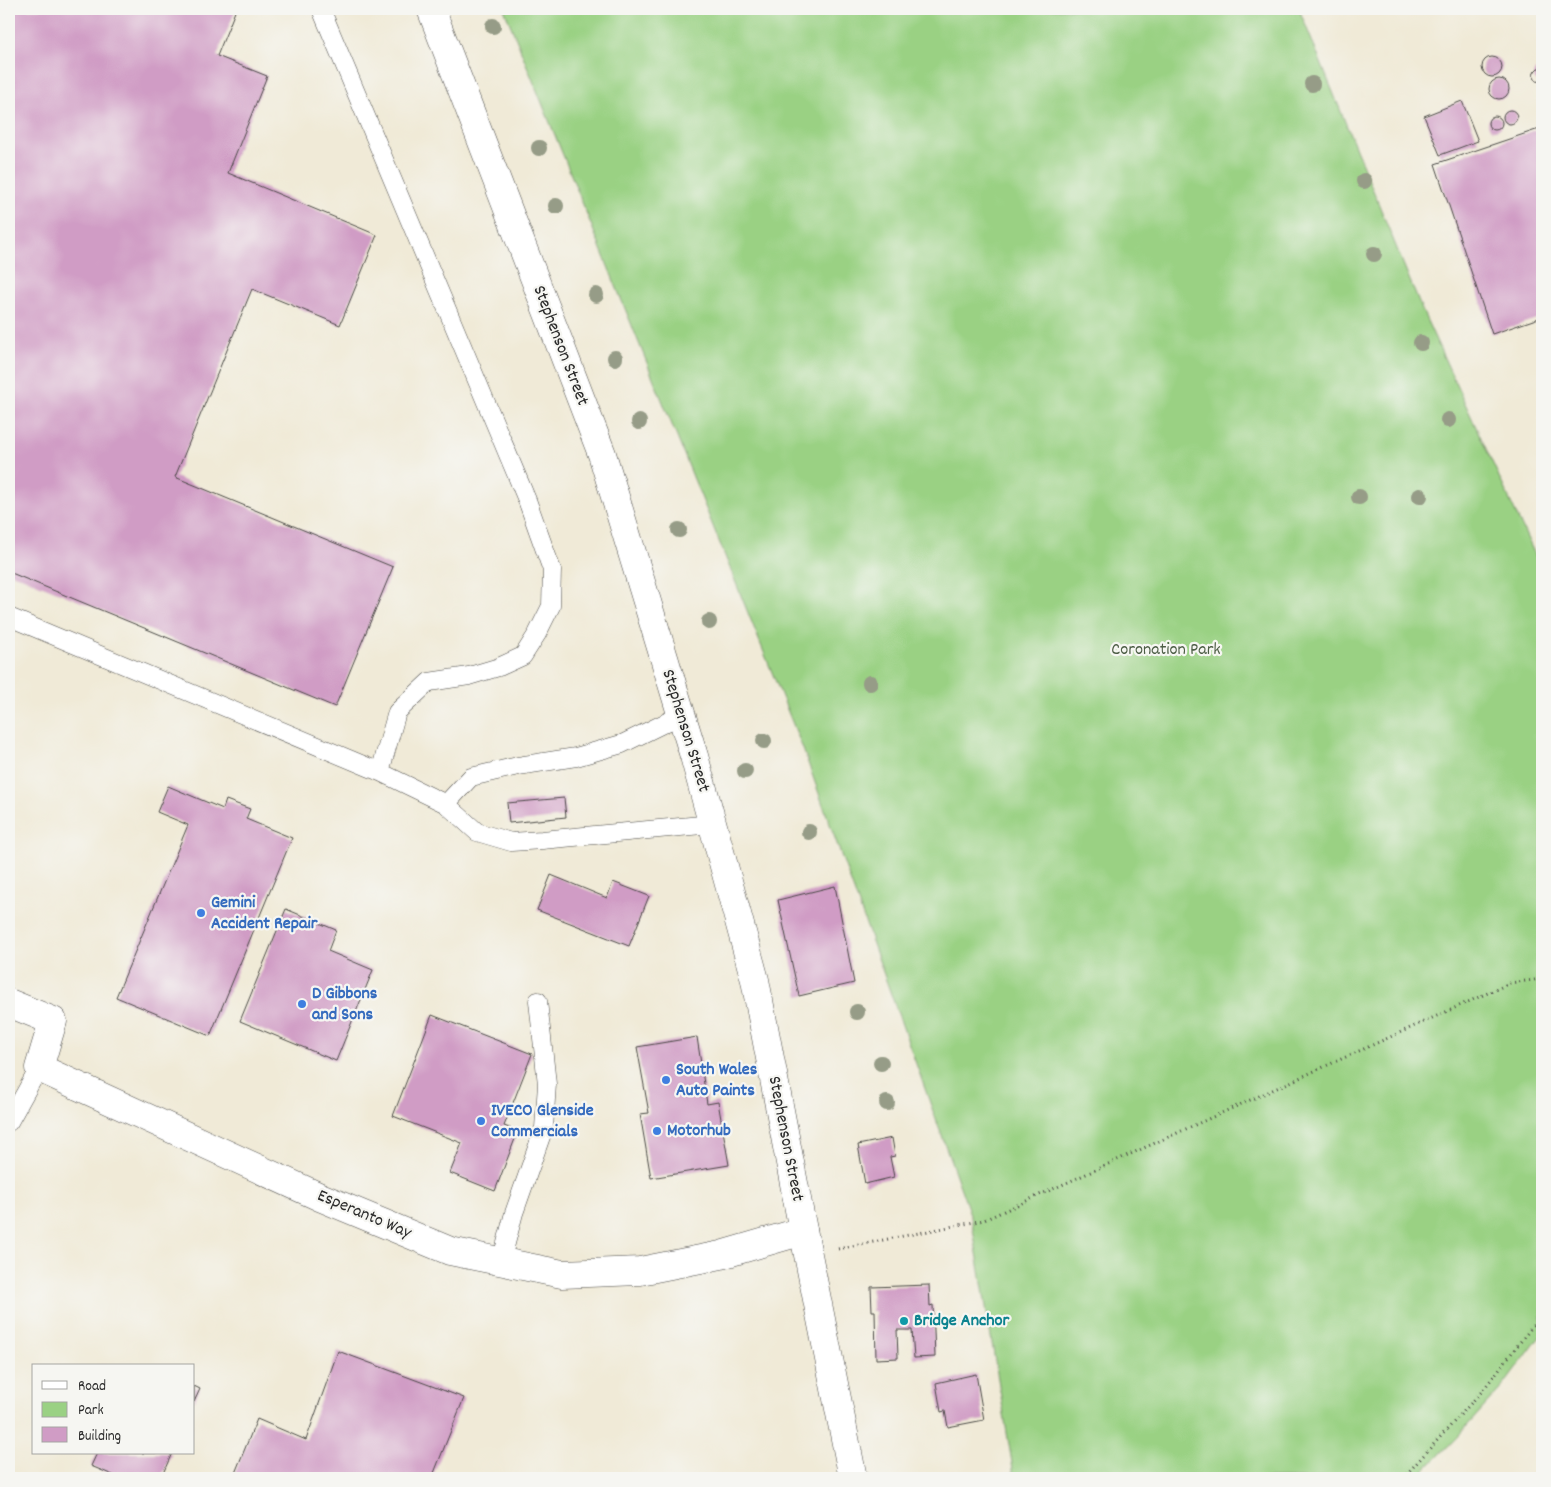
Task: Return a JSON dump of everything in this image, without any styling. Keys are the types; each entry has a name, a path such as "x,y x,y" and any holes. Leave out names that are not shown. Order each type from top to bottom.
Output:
{"street":[{"name":"Stephenson Street","path":"431,9 602,454 694,756 755,980 805,1243 853,1478"},
{"path":"9,1003 53,1021 40,1068"},
{"name":"Esperanto Way","path":"40,1068 320,1197 450,1252 562,1274 640,1271 721,1255 805,1243"}],"lane":[{"path":"321,9 527,500 552,570 551,606 523,656 499,668 469,676 428,682 397,712 380,772"},
{"path":"9,617 380,772 446,804 477,832 510,842 712,824"},
{"path":"446,804 471,777 518,766 576,757 622,744 681,715"},
{"path":"501,1262 514,1213 544,1128 547,1084 538,1001"},
{"path":"9,1122 40,1068"}],"path":[{"path":"805,1243 984,1220 1510,983 1542,979"},
{"path":"1403,1478 1483,1390 1542,1314"}],"green space":[{"name":"Coronation Park","path":"504,9 1299,9 1422,310 1542,570 1542,1334 1504,1385 1417,1478 1013,1478 971,1217 803,749"}],"building":[{"path":"9,9 236,9 217,56 267,76 228,173 377,235 340,325 252,289 175,477 393,567 335,707 9,572"},
{"path":"1492,57 1499,60 1502,67 1499,74 1492,77 1485,74 1482,67 1485,60"},
{"path":"1538,68 1542,68 1542,82 1536,81 1533,75"},
{"path":"1499,79 1506,82 1509,89 1506,96 1499,99 1492,96 1489,89 1492,82"},
{"path":"1462,101 1478,141 1440,155 1424,116"},
{"path":"1510,110 1515,112 1517,117 1515,122 1510,124 1505,122 1503,117 1505,112"},
{"path":"1495,116 1500,118 1502,123 1500,128 1495,130 1490,128 1488,123 1490,118"},
{"path":"1542,128 1542,317 1492,334 1435,164"},
{"path":"168,786 223,809 226,800 250,809 246,819 292,838 210,1036 116,997 188,825 157,812"},
{"path":"564,798 566,817 509,823 507,803"},
{"path":"551,875 607,898 613,882 649,896 629,946 537,910"},
{"path":"835,886 854,983 799,996 778,900"},
{"path":"286,909 336,930 328,951 373,970 336,1061 240,1021"},
{"path":"432,1015 532,1054 504,1126 518,1131 495,1191 450,1173 462,1143 393,1116"},
{"path":"697,1037 707,1104 718,1102 729,1165 651,1178 640,1114 649,1113 637,1047"},
{"path":"892,1138 895,1156 890,1157 894,1177 865,1184 858,1145"},
{"name":"Bridge Anchor","path":"929,1285 930,1306 933,1305 935,1357 914,1358 912,1330 897,1330 898,1358 876,1359 875,1311 872,1311 871,1287"},
{"path":"338,1351 464,1398 432,1478 233,1478 257,1419 306,1440"},
{"path":"976,1374 984,1420 948,1427 945,1411 941,1412 936,1383"},
{"path":"195,1386 200,1389 195,1400"},
{"path":"97,1454 172,1454 161,1478 120,1478 91,1466"}],"place":[{"name":"Gemini Accident Repair","path":"201,913"},
{"name":"D Gibbons and Sons","path":"302,1004"},
{"name":"South Wales Auto Paints","path":"666,1080"},
{"name":"IVECO Glenside Commercials","path":"481,1121"},
{"name":"Motorhub","path":"657,1131"},
{"name":"Bridge Anchor","path":"904,1321"}]}
